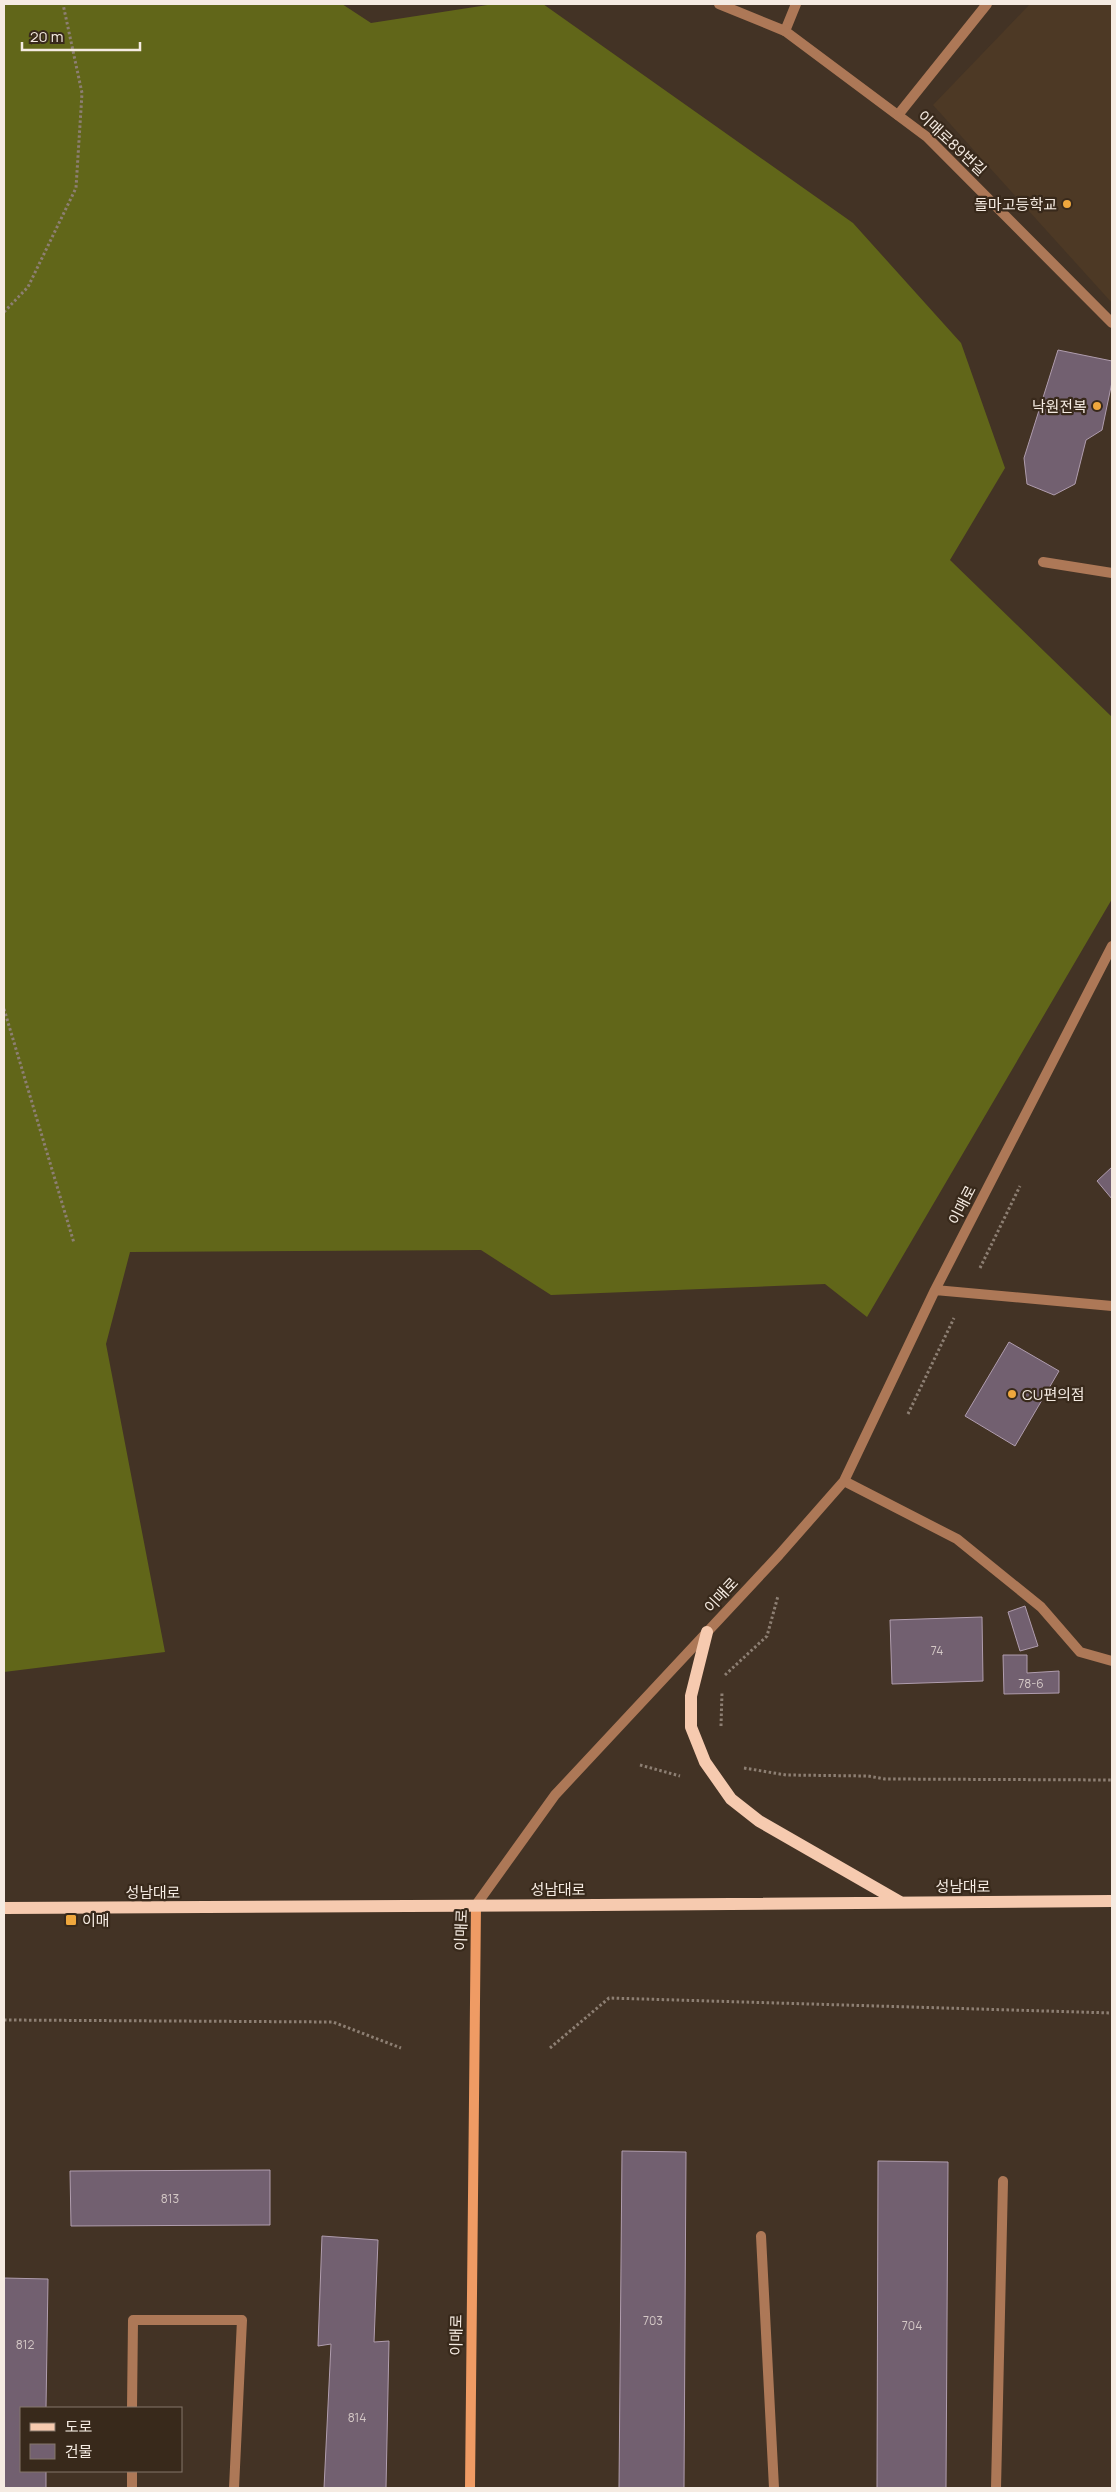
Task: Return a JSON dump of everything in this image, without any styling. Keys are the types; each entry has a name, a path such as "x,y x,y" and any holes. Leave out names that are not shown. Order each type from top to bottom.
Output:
{"main road":[{"path":"708,1632 691,1696 691,1727 705,1762 715,1777 731,1799 759,1821 900,1902"},
{"name":"성남대로","path":"4,1908 336,1908 476,1904 640,1906 1112,1901"}],"street":[{"name":"이매로89번길","path":"719,4 785,31 927,137 1112,323"},
{"path":"785,31 796,4"},
{"path":"898,115 986,4"},
{"path":"1043,562 1112,573"},
{"name":"이매로","path":"470,2488 476,1904 555,1795 708,1632 844,1481 935,1290 1112,946"},
{"path":"935,1290 1112,1306"},
{"path":"844,1481 957,1539 1041,1607 1080,1652 1112,1661"},
{"path":"996,2488 1004,2181"},
{"path":"762,2236 774,2488"},
{"path":"132,2407 133,2320 242,2320 234,2488"},
{"path":"132,2472 132,2488"}],"path":[{"path":"4,312 28,287 76,188 82,93 63,4"},
{"path":"4,1009 74,1243"},
{"path":"736,1763 743,1768 786,1775 868,1776 885,1779 1112,1780"},
{"path":"550,2048 609,1998 1112,2013"},
{"path":"4,2020 333,2022 401,2048"}],"shaded area":[{"name":"돌마고등학교","path":"1030,4 1112,4 1112,303 933,105"}],"green space":[{"path":"4,4 342,4 371,23 494,4 543,4 853,223 961,343 1005,468 950,560 1112,717 1112,899 867,1317 825,1284 551,1295 481,1250 130,1252 106,1344 165,1652 4,1672"}],"building":[{"path":"1058,350 1112,361 1112,382 1102,430 1086,440 1075,484 1054,495 1027,484 1024,458"},
{"path":"1112,1167 1112,1199 1097,1181"},
{"name":"CU편의점","path":"1009,1342 1059,1371 1015,1446 965,1416"},
{"path":"1025,1606 1038,1646 1020,1651 1008,1612"},
{"path":"982,1617 983,1681 892,1684 890,1620"},
{"path":"1003,1655 1027,1655 1027,1673 1059,1671 1059,1693 1004,1694"},
{"path":"622,2151 686,2152 684,2488 619,2488"},
{"path":"878,2161 948,2162 946,2488 877,2488"},
{"path":"270,2170 270,2225 71,2226 70,2171"},
{"path":"322,2236 378,2240 374,2342 389,2341 386,2488 324,2488 331,2344 318,2346"},
{"path":"4,2278 48,2279 46,2407 20,2407 20,2472 46,2472 46,2488 4,2488"}],"place":[{"name":"돌마고등학교","path":"1067,204"},
{"name":"낙원전복","path":"1097,406"},
{"name":"CU편의점","path":"1012,1394"},
{"name":"이매","path":"71,1920"}]}
